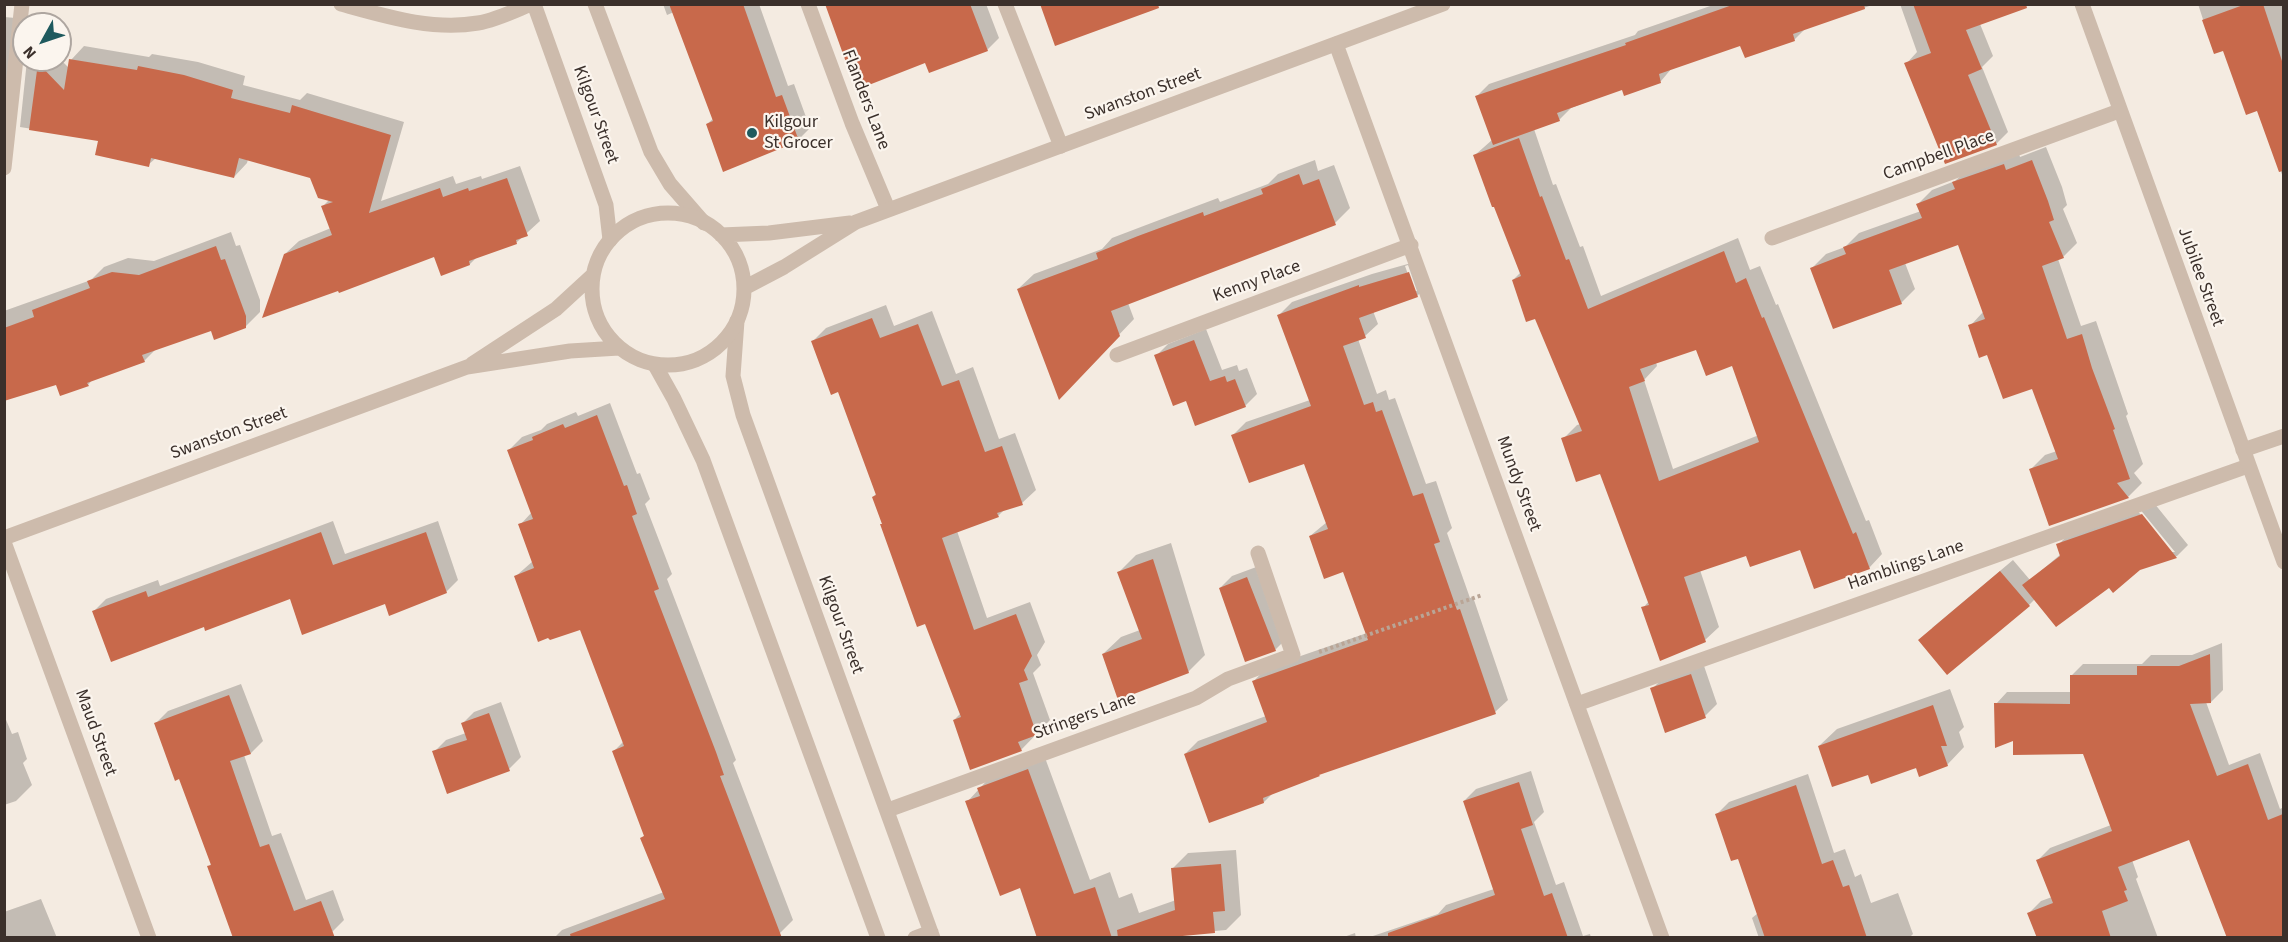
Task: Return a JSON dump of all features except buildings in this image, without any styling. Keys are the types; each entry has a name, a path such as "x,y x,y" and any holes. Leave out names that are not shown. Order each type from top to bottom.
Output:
{"street":[{"path":"4,168 22,4"},
{"path":"341,4 407,21 449,27 480,23 532,4"},
{"name":"Kilgour Street","path":"532,4 606,205 610,240"},
{"path":"595,4 651,152 670,184 704,223"},
{"name":"Flanders Lane","path":"808,4 852,123 888,209"},
{"path":"1005,4 1061,146"},
{"name":"Swanston Street","path":"744,288 784,267 856,222 1443,4"},
{"name":"Jubilee Street","path":"2082,4 2283,562"},
{"name":"Mundy Street","path":"1336,44 1662,938"},
{"name":"Campbell Place","path":"1772,237 2119,111"},
{"path":"680,214 704,223 722,235 733,250 741,268 744,288 737,321 723,342 703,357 679,365 655,365 619,348 606,333 596,315 592,295 593,275 599,256 610,240 629,224 654,215 680,214"},
{"name":"Swanston Street","path":"722,235 769,233 856,222"},
{"name":"Kenny Place","path":"1117,354 1411,245"},
{"name":"Swanston Street","path":"467,367 556,309 593,275"},
{"name":"Kilgour Street","path":"737,321 733,376 742,415 932,935"},
{"name":"Swanston Street","path":"4,538 467,367 570,351 619,348"},
{"path":"655,365 703,460 878,938"},
{"path":"2243,450 2283,436"},
{"name":"Hamblings Lane","path":"1577,704 2248,466"},
{"name":"Maud Street","path":"4,542 149,938"},
{"path":"1258,553 1293,656"},
{"name":"Stringers Lane","path":"888,810 1196,698 1228,679 1293,656"},
{"path":"915,938 932,935"}],"path":[{"path":"1293,656 1301,658 1482,595"}],"place":[{"name":"Kilgour St Grocer","path":"752,133"}]}
